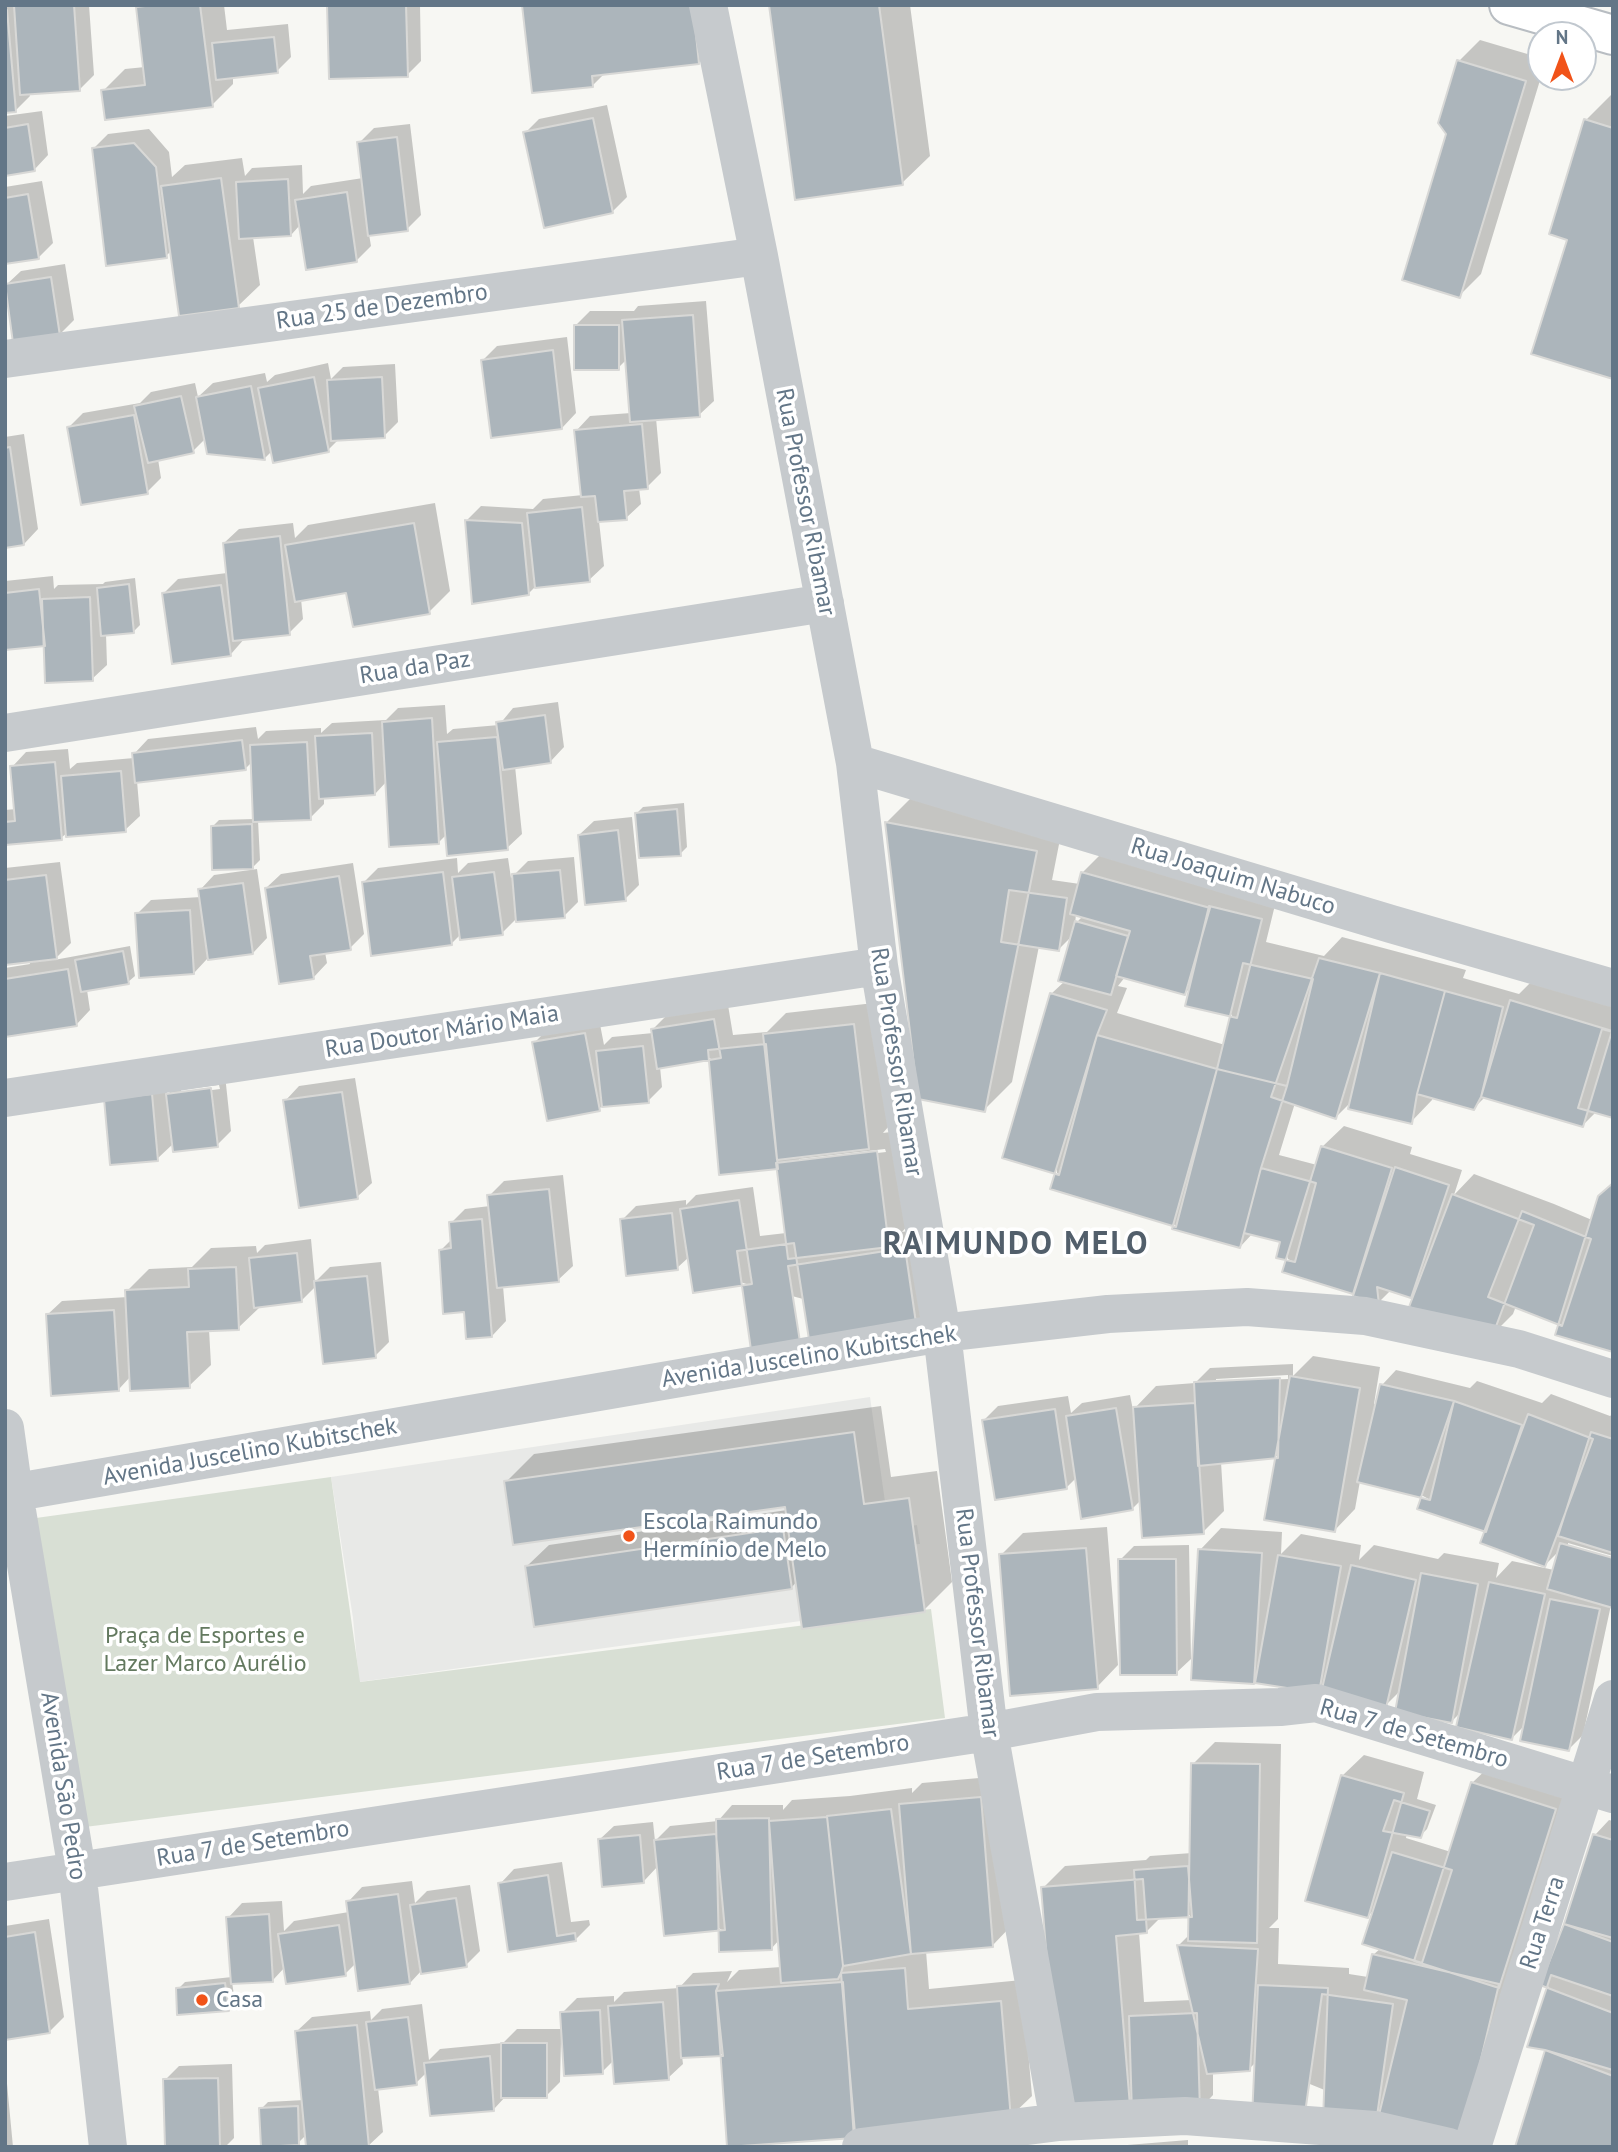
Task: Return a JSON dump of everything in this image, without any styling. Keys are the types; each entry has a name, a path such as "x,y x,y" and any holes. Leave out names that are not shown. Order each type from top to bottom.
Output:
{"street":[{"name":"Rua Professor Ribamar","path":"708,5 759,256 855,763 879,966 942,1333 989,1732 1059,2122"},
{"path":"1509,5 1613,36"},
{"name":"Rua 25 de Dezembro","path":"5,359 759,256"},
{"name":"Rua da Paz","path":"5,733 825,603"},
{"name":"Rua Joaquim Nabuco","path":"855,763 1613,988"},
{"name":"Rua Doutor Mário Maia","path":"5,1098 879,966"},
{"name":"Avenida Juscelino Kubitschek","path":"10,1493 942,1333 1108,1314 1247,1307 1365,1316 1519,1349 1613,1379"},
{"name":"Avenida São Pedro","path":"5,1428 10,1493 77,1870 108,2147"},
{"name":"Rua Terra","path":"1472,2147 1600,1790 1613,1699"},
{"name":"Rua 7 de Setembro","path":"5,1882 989,1732 1097,1712 1280,1707 1316,1703 1600,1790"},
{"path":"861,2147 1059,2122 1185,2116 1375,2130 1450,2147"}],"shaded area":[{"name":"Escola Raimundo Hermínio de Melo","path":"870,1397 889,1529 917,1525 920,1544 894,1547 902,1607 359,1682 353,1618 331,1477"}],"green space":[{"name":"Praça de Esportes e Lazer Marco Aurélio","path":"331,1477 360,1682 931,1609 945,1718 77,1828 36,1518"}],"building":[{"path":"14,5 74,5 80,91 20,95"},
{"path":"200,5 213,107 105,120 101,90 145,85 136,7"},
{"path":"327,5 406,5 408,77 329,79"},
{"path":"522,5 693,5 699,64 592,76 593,87 532,93"},
{"path":"769,5 879,5 903,185 795,200"},
{"path":"5,10 16,112 5,113"},
{"path":"274,37 278,73 216,80 212,43"},
{"path":"1457,60 1526,81 1460,298 1402,280 1446,134 1438,123"},
{"path":"593,118 613,213 544,228 523,132"},
{"path":"1584,119 1613,128 1613,379 1531,354 1567,240 1549,234"},
{"path":"28,124 35,171 5,176 5,128"},
{"path":"397,137 408,231 368,236 357,142"},
{"path":"134,143 156,167 167,258 106,266 92,148"},
{"path":"221,178 239,308 179,316 161,186"},
{"path":"288,179 291,236 239,239 236,182"},
{"path":"347,192 357,262 306,270 295,200"},
{"path":"28,194 39,259 5,264 5,198"},
{"path":"51,277 60,336 13,343 5,284"},
{"path":"693,315 700,417 630,422 622,320"},
{"path":"574,325 619,325 619,370 574,370"},
{"path":"553,350 562,429 491,438 481,360"},
{"path":"314,377 329,452 273,463 258,388"},
{"path":"382,377 385,438 331,441 327,380"},
{"path":"251,386 265,460 207,454 196,397"},
{"path":"181,396 194,453 148,463 134,406"},
{"path":"134,415 148,494 81,505 67,427"},
{"path":"642,424 648,489 624,491 627,520 598,522 595,496 581,497 574,430"},
{"path":"10,447 24,545 5,548 5,448"},
{"path":"582,507 590,582 535,588 527,513"},
{"path":"465,520 522,523 529,595 472,604"},
{"path":"414,523 430,614 353,627 346,593 295,602 285,545"},
{"path":"280,536 290,635 233,641 223,543"},
{"path":"129,584 134,633 101,636 97,588"},
{"path":"221,585 231,656 172,664 162,593"},
{"path":"39,589 45,646 5,650 5,593"},
{"path":"90,597 93,681 45,683 42,599"},
{"path":"545,715 551,763 503,770 496,722"},
{"path":"432,718 439,844 389,847 382,722"},
{"path":"372,733 375,795 319,799 315,736"},
{"path":"497,737 508,850 447,856 437,742"},
{"path":"242,740 246,770 135,783 132,753"},
{"path":"307,742 311,820 253,822 250,745"},
{"path":"55,762 62,840 5,845 5,822 15,821 10,766"},
{"path":"121,771 126,832 66,837 61,776"},
{"path":"677,809 681,856 639,858 635,813"},
{"path":"885,822 1037,851 985,1112 918,1099"},
{"path":"252,824 253,869 212,870 211,826"},
{"path":"618,830 626,901 585,905 578,835"},
{"path":"560,870 565,918 516,922 512,874"},
{"path":"443,872 452,945 371,956 362,882"},
{"path":"494,872 503,935 460,940 452,877"},
{"path":"1081,872 1210,908 1185,995 1116,976 1130,931 1070,914"},
{"path":"46,875 57,959 5,965 5,880"},
{"path":"339,876 351,950 310,956 314,979 279,984 265,888"},
{"path":"243,883 253,954 208,960 198,889"},
{"path":"1009,890 1067,898 1059,951 1001,942"},
{"path":"1209,906 1262,919 1237,1018 1185,1006"},
{"path":"190,910 194,974 139,978 135,913"},
{"path":"1075,921 1128,936 1111,995 1058,981"},
{"path":"123,951 129,984 81,992 75,960"},
{"path":"1319,958 1380,973 1336,1119 1271,1097"},
{"path":"1243,963 1313,979 1287,1086 1217,1069"},
{"path":"68,969 77,1026 5,1037 5,979"},
{"path":"1380,973 1445,991 1417,1094 1412,1124 1348,1109"},
{"path":"1445,991 1503,1007 1481,1097 1474,1110 1417,1094"},
{"path":"1050,993 1107,1010 1097,1035 1059,1175 1002,1158"},
{"path":"1510,1000 1612,1031 1583,1127 1481,1097"},
{"path":"714,1019 721,1058 657,1069 651,1029"},
{"path":"854,1024 869,1149 777,1160 763,1034"},
{"path":"1602,1029 1613,1032 1613,1118 1578,1108"},
{"path":"585,1033 600,1111 547,1121 532,1042"},
{"path":"1097,1035 1217,1069 1176,1227 1050,1189"},
{"path":"766,1044 778,1169 719,1175 708,1050"},
{"path":"643,1046 649,1103 602,1107 596,1051"},
{"path":"1217,1069 1287,1086 1261,1168 1240,1248 1172,1229"},
{"path":"211,1088 218,1147 173,1152 166,1094"},
{"path":"342,1092 358,1199 299,1208 283,1100"},
{"path":"152,1094 158,1161 110,1165 104,1099"},
{"path":"1321,1146 1392,1168 1353,1294 1282,1272"},
{"path":"877,1151 889,1247 788,1259 776,1163"},
{"path":"1395,1167 1449,1185 1411,1298 1377,1287 1379,1305 1353,1296"},
{"path":"1261,1168 1316,1183 1295,1262 1276,1258 1280,1242 1244,1233"},
{"path":"1613,1183 1613,1352 1555,1335 1598,1196"},
{"path":"549,1189 559,1282 497,1288 487,1195"},
{"path":"1452,1194 1534,1225 1492,1337 1409,1307"},
{"path":"739,1200 752,1284 693,1293 680,1209"},
{"path":"1522,1211 1591,1239 1562,1326 1488,1297"},
{"path":"672,1213 678,1270 626,1276 620,1219"},
{"path":"482,1219 492,1337 466,1339 464,1312 443,1314 439,1250 451,1248 449,1222"},
{"path":"794,1243 810,1346 752,1357 737,1251"},
{"path":"905,1248 917,1330 801,1348 788,1266"},
{"path":"297,1253 302,1302 254,1308 249,1258"},
{"path":"236,1267 239,1330 187,1332 190,1388 130,1391 125,1290 189,1287 188,1269"},
{"path":"367,1276 376,1358 323,1364 314,1281"},
{"path":"114,1310 119,1391 51,1396 46,1314"},
{"path":"1290,1376 1360,1388 1335,1532 1264,1520"},
{"path":"1280,1378 1278,1458 1198,1466 1194,1382"},
{"path":"1380,1384 1454,1401 1430,1500 1357,1482"},
{"path":"1454,1401 1522,1425 1486,1532 1417,1509"},
{"path":"1195,1403 1204,1534 1142,1538 1133,1407"},
{"path":"1116,1408 1133,1510 1081,1519 1066,1416"},
{"path":"1055,1409 1067,1489 995,1500 982,1420"},
{"path":"1528,1414 1593,1439 1545,1567 1480,1543"},
{"path":"854,1432 864,1504 909,1498 925,1612 802,1629 785,1507 513,1545 504,1481"},
{"path":"1591,1432 1613,1439 1613,1553 1558,1536"},
{"path":"783,1528 792,1589 534,1627 525,1566"},
{"path":"1560,1543 1613,1558 1613,1608 1547,1589"},
{"path":"1086,1548 1098,1689 1010,1696 999,1554"},
{"path":"1198,1549 1262,1553 1254,1684 1191,1680"},
{"path":"1278,1555 1341,1566 1319,1693 1255,1683"},
{"path":"1118,1559 1176,1559 1177,1675 1120,1675"},
{"path":"1351,1565 1416,1580 1386,1708 1321,1693"},
{"path":"1421,1573 1478,1584 1452,1723 1395,1712"},
{"path":"1489,1582 1545,1594 1512,1740 1456,1727"},
{"path":"1550,1599 1600,1609 1569,1751 1520,1741"},
{"path":"1191,1763 1260,1764 1257,1943 1188,1941"},
{"path":"1341,1775 1404,1793 1368,1918 1305,1901"},
{"path":"1471,1782 1556,1809 1499,1988 1414,1961"},
{"path":"981,1797 993,1947 911,1954 899,1804"},
{"path":"1394,1800 1430,1811 1421,1838 1383,1831"},
{"path":"891,1809 911,1954 843,1966 827,1816"},
{"path":"827,1817 843,1966 838,1979 781,1983 769,1821"},
{"path":"769,1818 772,1950 719,1952 716,1819"},
{"path":"716,1834 725,1930 664,1936 654,1840"},
{"path":"1593,1834 1613,1840 1613,1938 1564,1924"},
{"path":"640,1835 644,1883 602,1887 598,1839"},
{"path":"1392,1852 1452,1870 1422,1963 1362,1944"},
{"path":"1188,1866 1192,1917 1137,1920 1134,1870"},
{"path":"548,1875 557,1936 575,1933 576,1941 508,1952 498,1883"},
{"path":"1143,1879 1147,1933 1116,1936 1130,2106 1059,2112 1041,1887"},
{"path":"398,1894 410,1984 358,1991 346,1901"},
{"path":"456,1898 467,1967 421,1974 410,1905"},
{"path":"269,1914 273,1982 231,1984 226,1917"},
{"path":"1564,1924 1613,1942 1613,2013 1540,1985"},
{"path":"339,1925 346,1976 286,1984 278,1934"},
{"path":"35,1932 50,2033 5,2040 5,1937"},
{"path":"1177,1945 1258,1949 1250,2071 1207,2074"},
{"path":"1372,1954 1499,1984 1460,2147 1376,2127 1407,2000 1364,1990"},
{"path":"905,1968 908,2009 1001,2001 1011,2119 855,2133 841,1973"},
{"path":"1551,1975 1613,1996 1613,2076 1545,2050 1527,2047"},
{"path":"843,1982 854,2138 727,2147 716,1991"},
{"name":"Casa","path":"225,1983 229,2011 177,2015 176,1988"},
{"path":"719,1984 716,1991 723,2056 681,2058 677,1986"},
{"path":"1258,1985 1328,1988 1323,2120 1252,2118"},
{"path":"1322,1994 1393,2004 1375,2130 1304,2120"},
{"path":"663,2002 669,2080 614,2084 608,2006"},
{"path":"600,2010 603,2074 564,2076 560,2012"},
{"path":"1197,2013 1200,2111 1132,2113 1129,2016"},
{"path":"408,2017 417,2085 375,2090 366,2022"},
{"path":"357,2025 369,2147 306,2147 295,2031"},
{"path":"501,2043 547,2043 547,2098 501,2098"},
{"path":"1545,2050 1613,2070 1613,2147 1515,2147"},
{"path":"490,2056 494,2111 430,2116 424,2063"},
{"path":"218,2078 220,2147 165,2147 163,2079"},
{"path":"298,2106 299,2145 261,2147 259,2108"}],"place":[{"name":"Escola Raimundo Hermínio de Melo","path":"629,1536"},
{"name":"Casa","path":"202,2000"}],"district":[{"name":"RAIMUNDO MELO","path":"1016,1245"}]}
